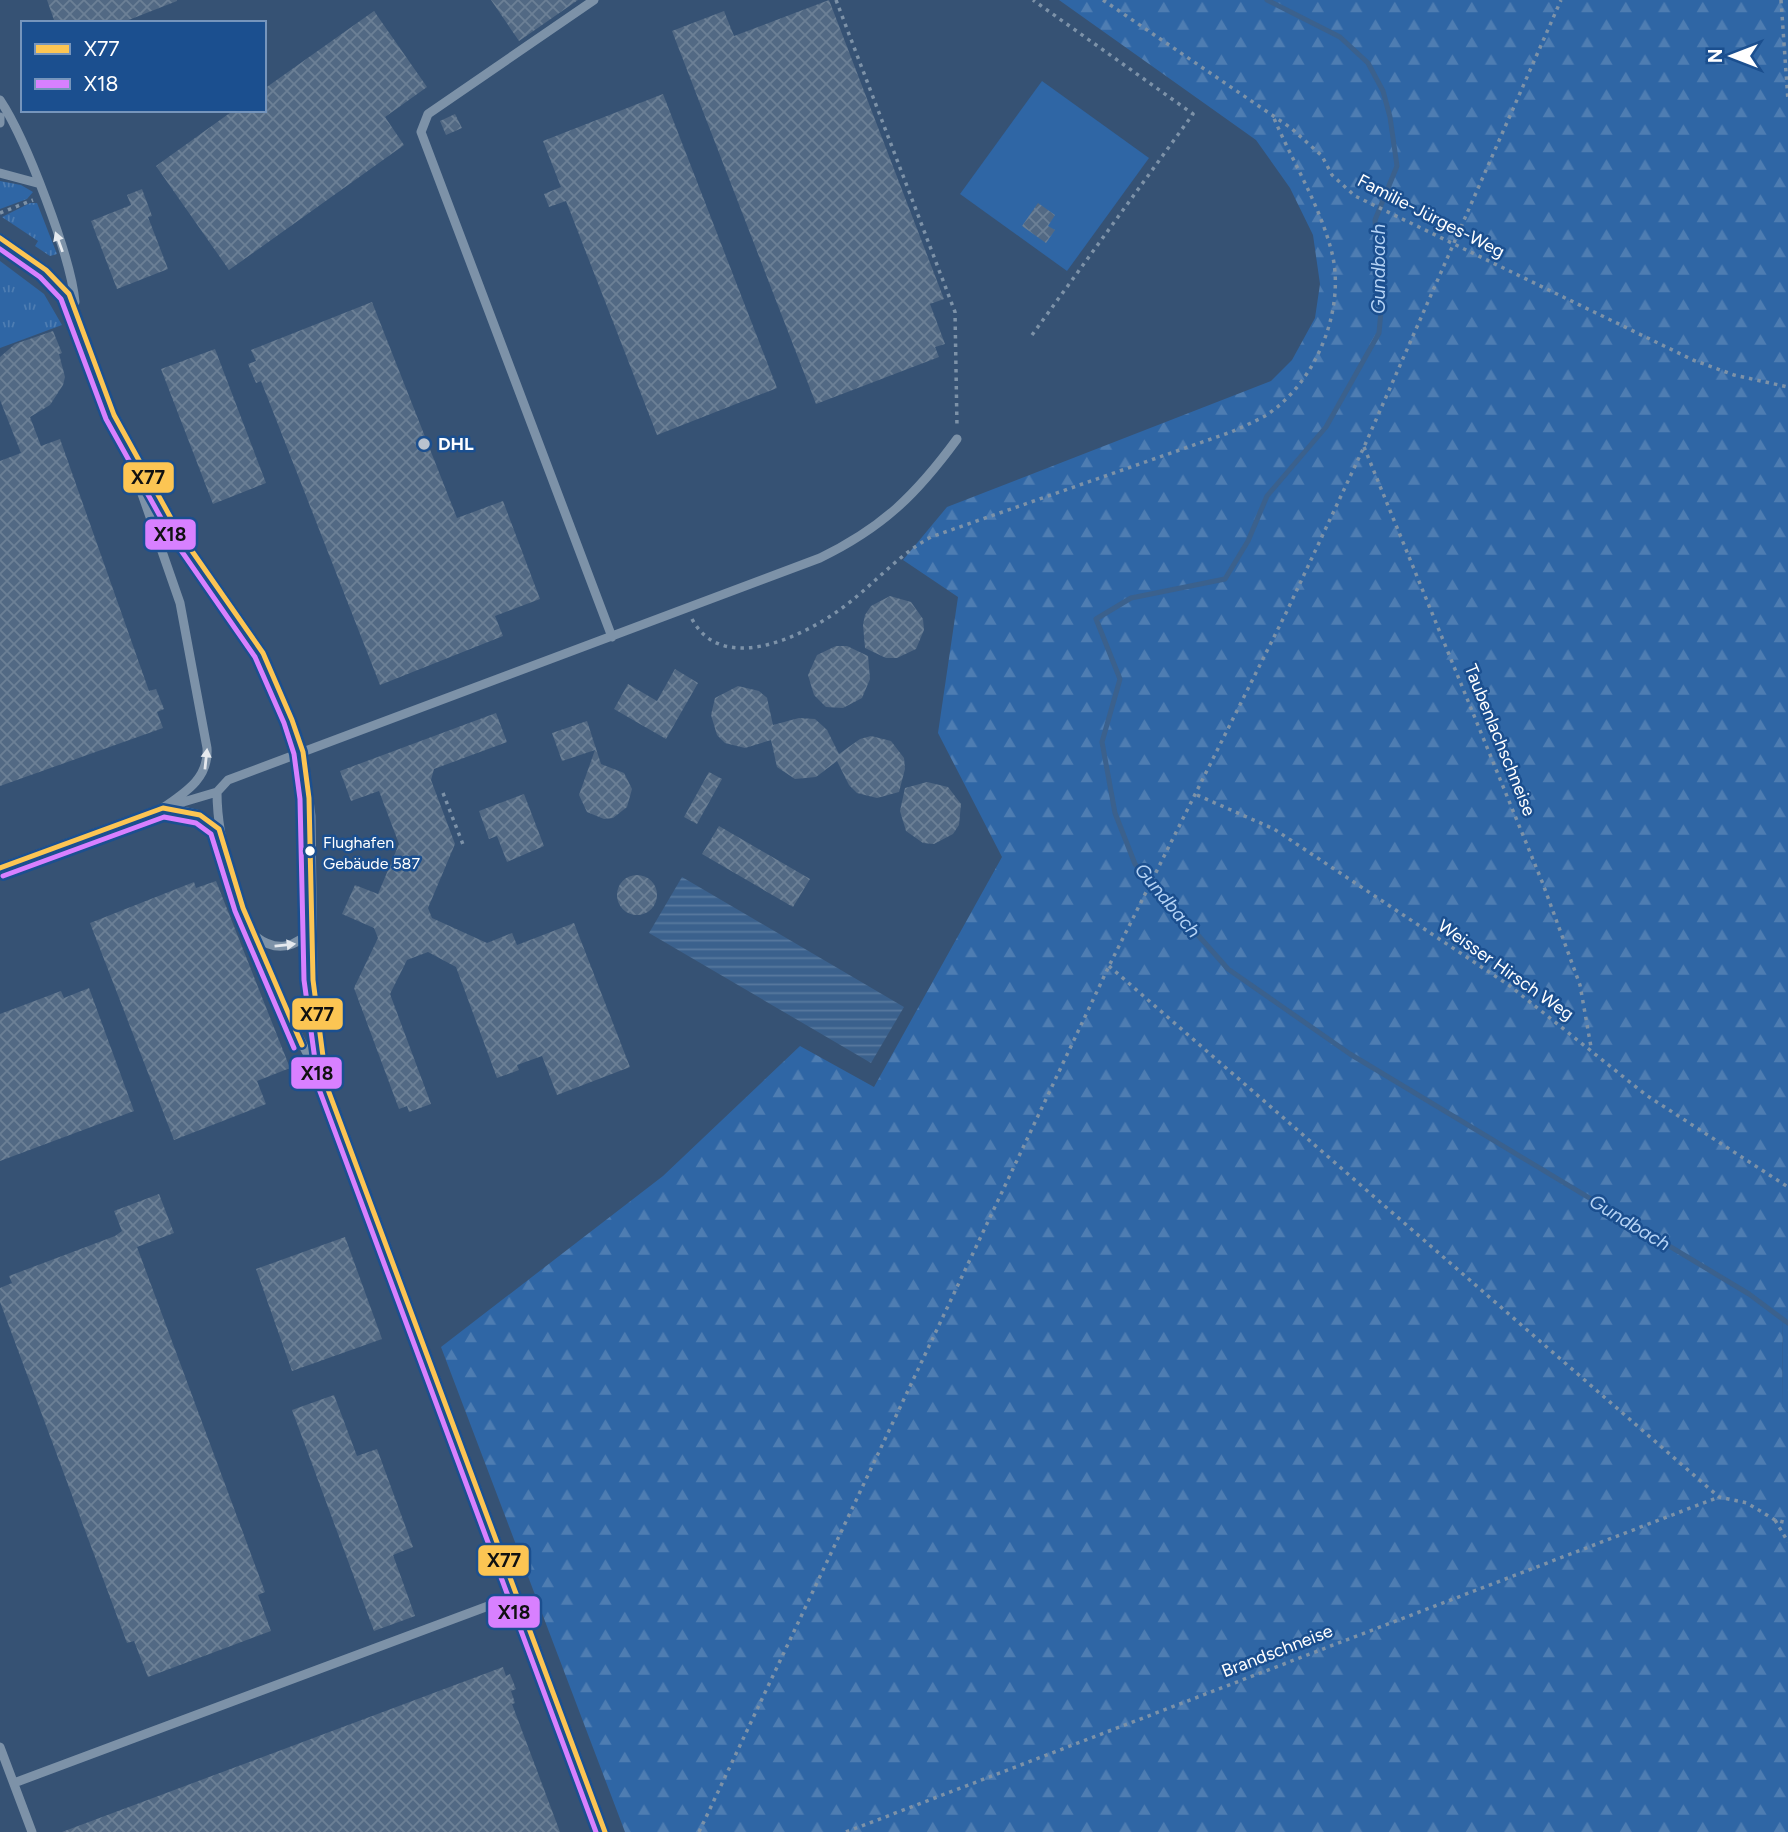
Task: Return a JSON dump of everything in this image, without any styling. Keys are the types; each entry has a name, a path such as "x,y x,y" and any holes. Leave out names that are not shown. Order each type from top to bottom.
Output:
{"lane":[{"path":"594,0 428,114 421,132 611,637"},
{"path":"0,100 16,129 71,272 75,307"},
{"path":"0,117 0,123"},
{"path":"0,173 37,183"},
{"path":"0,238 46,270 69,294 180,603 208,758 202,776 163,808"},
{"path":"114,415 178,531 263,653 303,752 310,816 316,1011 327,1087"},
{"path":"0,867 163,808 217,792 228,780 820,558 854,542 902,506 925,482 957,439"},
{"path":"217,792 219,829 233,880 304,1049 327,1087 605,1832"},
{"path":"163,808 191,811 219,829"},
{"path":"254,934 272,946 287,946 302,940 312,928"},
{"path":"14,1783 515,1596"},
{"path":"0,1747 32,1832"}],"path":[{"path":"836,0 955,312 957,439"},
{"path":"1032,335 1193,114 1033,0"},
{"name":"Familie-Jürges-Weg","path":"1103,0 1306,140 1322,156 1332,174 1355,196 1693,360 1734,375 1788,387"},
{"path":"699,1832 1109,966 1174,835 1197,795 1364,447 1561,0"},
{"path":"1781,0 1788,101"},
{"path":"687,609 700,634 711,643 729,649 746,649 767,643 835,612 909,550 931,537 1231,432 1266,415 1303,380 1321,346 1332,312 1334,286 1332,254 1315,203 1273,116"},
{"path":"0,213 35,199"},
{"name":"Taubenlachschneise","path":"1364,447 1543,884 1580,985 1591,1049"},
{"path":"443,793 464,847"},
{"name":"Weisser Hirsch Weg","path":"1197,795 1274,829 1510,986 1646,1095 1788,1187"},
{"path":"1109,966 1718,1497 1747,1503 1775,1520 1788,1523"},
{"name":"Brandschneise","path":"846,1832 1718,1497"},
{"path":"1775,1520 1788,1542"}],"green space":[{"path":"1059,0 1788,0 1788,1312 1783,1310 1782,1406 1788,1413 1788,1832 625,1832 441,1347 663,1176 800,1046 874,1087 1002,857 938,733 958,597 903,560 947,507 1271,381 1292,360 1315,318 1320,284 1313,235 1290,188 1256,140"},
{"path":"1042,81 1149,158 1067,271 960,194"},
{"path":"0,181 21,185 33,192 27,199 0,209"},
{"path":"30,203 37,203 57,254 50,256 35,246 38,241 2,217"},
{"path":"0,261 44,294 62,325 0,348"},
{"path":"1783,1309 1788,1312 1788,1413 1782,1407"}],"shaded area":[{"path":"682,877 904,1007 871,1063 649,933"}],"building":[{"path":"47,0 177,0 126,21 54,21"},
{"path":"491,0 578,0 519,41"},
{"path":"829,0 944,299 930,304 945,344 935,347 939,357 816,404 672,31 724,11 734,36"},
{"path":"374,11 427,87 385,117 404,145 229,270 156,166 231,112 266,112 266,88"},
{"path":"663,94 777,388 657,435 566,201 549,207 544,194 561,187 543,141"},
{"path":"455,114 462,128 446,135 440,121"},
{"path":"142,189 152,216 148,217 168,269 117,289 91,221 131,205 127,195"},
{"path":"1038,203 1055,215 1048,226 1055,230 1046,243 1022,226"},
{"path":"372,302 457,518 503,501 540,599 495,616 503,636 380,685 261,381 256,383 248,364 256,361 251,350"},
{"path":"53,331 62,353 59,354 65,377 63,385 50,405 30,417 41,446 60,439 149,691 156,689 164,709 157,712 163,728 0,786 0,461 21,453 0,400 0,357 15,344"},
{"path":"215,349 266,483 213,504 161,369"},
{"path":"890,596 911,602 923,619 924,630 916,649 897,658 886,658 865,648 865,615 871,606"},
{"path":"836,646 847,646 868,656 870,679 862,698 843,708 826,707 814,695 808,675 817,655"},
{"path":"675,669 698,683 666,739 614,709 628,684 657,701"},
{"path":"738,686 759,691 767,698 773,725 799,718 815,719 827,730 839,754 860,739 871,736 891,741 904,758 905,769 899,792 877,798 857,793 849,785 837,761 816,777 795,779 777,767 771,740 745,748 725,743 717,735 711,715 715,698"},
{"path":"496,713 507,742 434,769 431,780 455,844 428,908 432,918 487,943 512,933 517,945 574,923 630,1067 557,1095 542,1056 517,1065 519,1070 497,1078 456,967 428,952 407,960 390,994 431,1104 409,1112 407,1106 399,1109 354,988 378,938 374,928 342,914 355,885 378,894 399,844 379,791 351,801 340,771"},
{"path":"587,721 601,764 624,773 632,789 627,807 613,818 604,819 587,812 579,795 595,750 562,761 552,733"},
{"path":"709,772 722,779 697,824 684,817"},
{"path":"927,782 948,787 961,804 959,825 953,834 934,844 923,843 906,831 900,811 905,788"},
{"path":"524,794 544,846 507,862 497,836 489,839 479,811"},
{"path":"719,826 810,879 793,907 702,854"},
{"path":"637,875 645,876 651,881 656,887 656,903 651,909 645,914 637,915 629,914 623,909 618,903 617,895 618,887 623,881 629,876"},
{"path":"216,881 290,1068 257,1081 266,1104 174,1140 90,923 194,882 196,888"},
{"path":"89,988 134,1111 0,1161 0,1014 61,991 64,998"},
{"path":"159,1194 174,1233 137,1247 265,1592 258,1595 271,1631 148,1677 134,1641 127,1643 0,1302 0,1288 12,1283 9,1276 115,1236 122,1231 114,1211"},
{"path":"345,1237 382,1339 292,1371 256,1269"},
{"path":"334,1395 357,1456 377,1449 413,1547 393,1555 415,1616 374,1631 292,1410"},
{"path":"503,1667 506,1676 510,1674 516,1689 511,1691 515,1703 512,1704 560,1832 62,1832"}],"waterway":[{"name":"Gundbach","path":"1267,0 1340,37 1368,63 1383,91 1390,117 1397,166 1375,220 1381,311 1379,333 1326,427 1267,496 1248,541 1225,579 1131,598 1096,619 1120,679 1102,742 1115,813 1135,864 1228,969 1350,1054 1749,1294 1788,1323"}],"transit line":[{"name":"X77","path":"0,238 46,270 69,294 114,415 178,531 263,653 292,720 303,752 309,798 313,980 327,1087 605,1832"},
{"name":"X18","path":"0,249 40,277 61,299 106,419 171,536 255,657 284,723 294,754 300,799 304,980 319,1089 596,1832"},
{"name":"X77","path":"0,868 163,808 200,815 219,829 243,908 302,1045"},
{"name":"X18","path":"3,876 164,817 196,823 211,834 235,911 294,1048"}],"place":[{"name":"DHL","path":"424,444"},
{"name":"Flughafen Gebäude 587","path":"310,851"}]}
